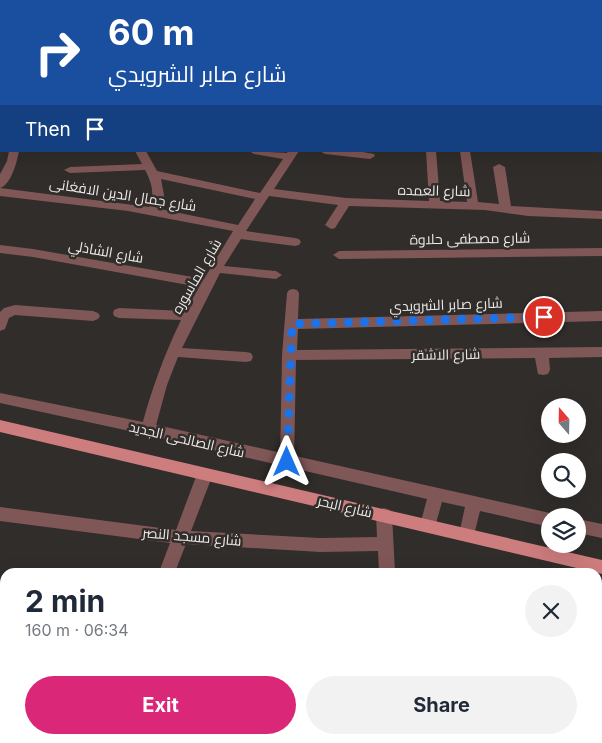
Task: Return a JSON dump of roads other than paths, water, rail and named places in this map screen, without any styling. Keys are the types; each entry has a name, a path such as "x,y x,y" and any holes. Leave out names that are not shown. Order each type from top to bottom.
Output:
{"main road":[{"name":"شارع البحر","path":"0,426 602,567"}],"street":[{"path":"0,185 12,161 14,152"},
{"path":"141,152 158,185 159,194 154,212"},
{"path":"267,152 292,154"},
{"path":"334,152 370,156"},
{"path":"431,152 435,205"},
{"path":"465,152 473,206"},
{"name":"شارع الماسوره","path":"148,429 159,390 173,352 190,316 239,231 292,154"},
{"path":"499,166 506,209"},
{"name":"شارع العمده","path":"70,170 151,171 264,195 346,202 473,206 602,215"},
{"name":"شارع جمال الدين الافغانى","path":"0,192 83,201 154,212 294,242"},
{"path":"331,225 346,202"},
{"name":"شارع الشاذلي","path":"0,249 207,284"},
{"name":"شارع مصطفى حلاوة","path":"339,255 602,252"},
{"path":"217,269 276,275"},
{"path":"287,462 289,355 293,293"},
{"path":"0,326 3,316 15,310 93,316"},
{"path":"119,313 190,316"},
{"name":"شارع صابر الشرويدي","path":"292,324 602,316"},
{"path":"173,352 246,357"},
{"name":"شارع الاشقر","path":"289,355 602,352"},
{"path":"542,353 543,370"},
{"name":"شارع الصالحى الجديد","path":"0,398 148,429 541,518"},
{"path":"168,568 205,474"},
{"path":"428,525 436,495"},
{"path":"467,534 474,503"},
{"name":"شارع مسجد النصر","path":"0,514 179,537 320,545 386,544"},
{"path":"384,515 388,568"},
{"path":"586,528 602,531"}]}
